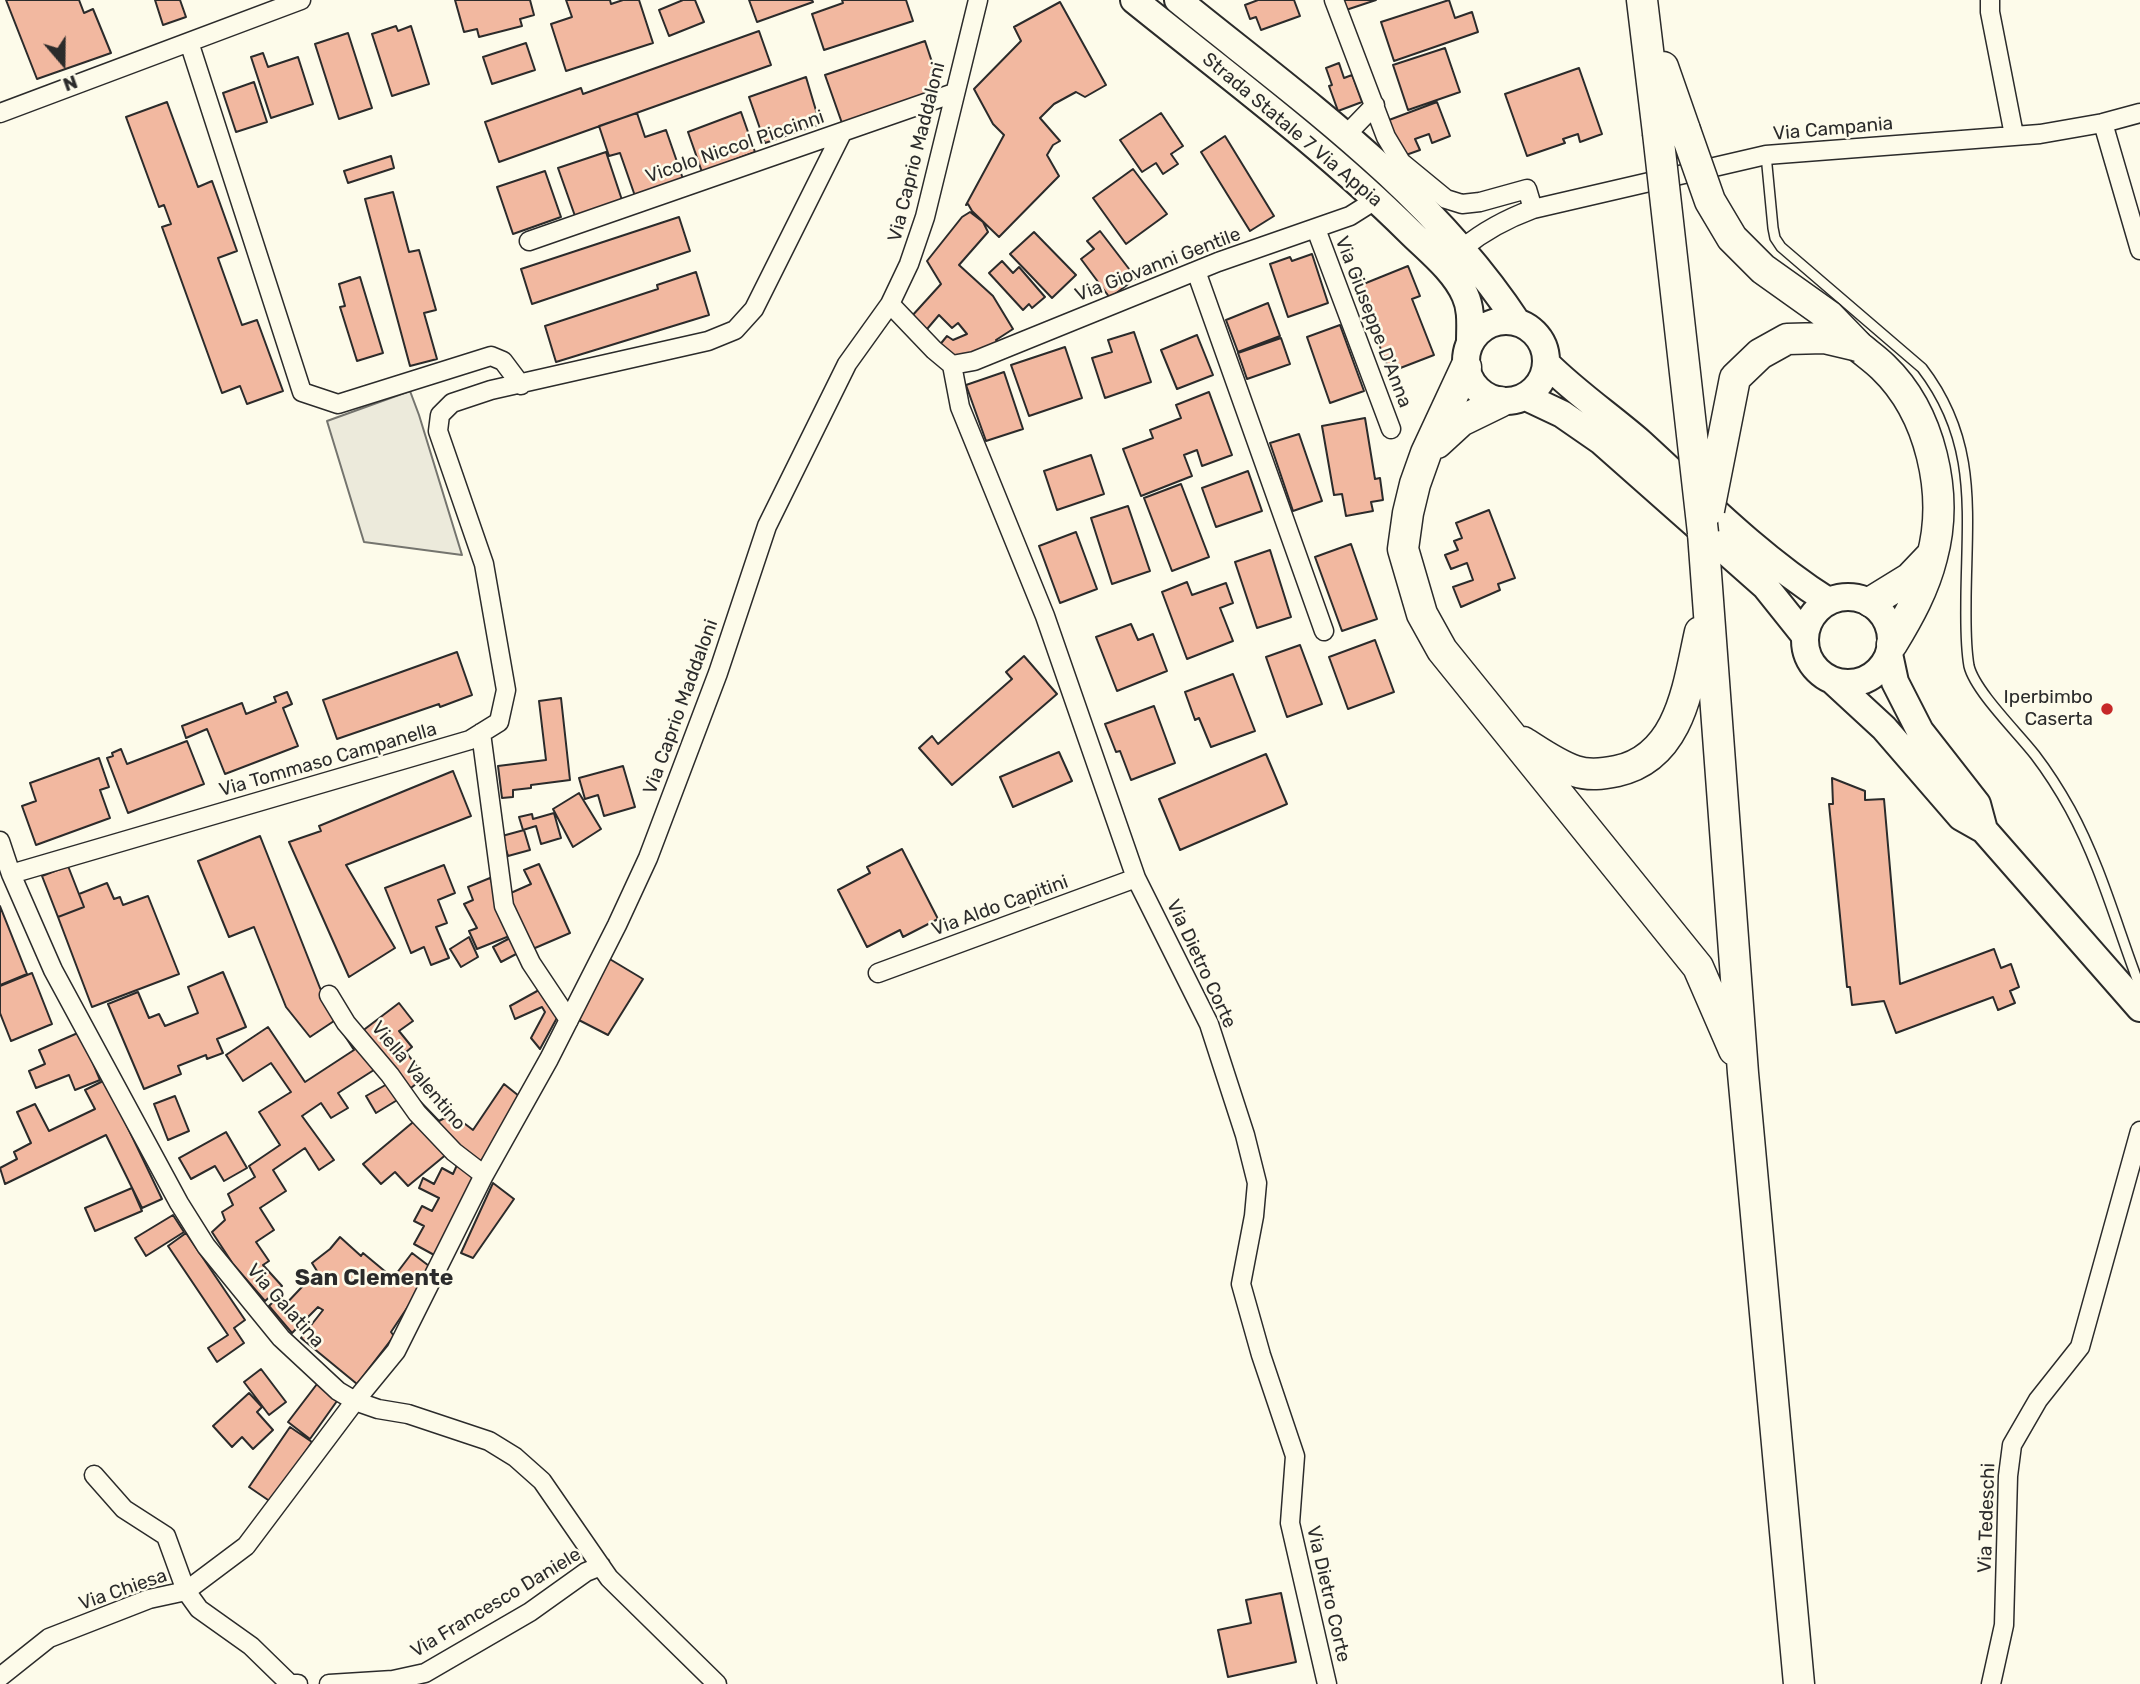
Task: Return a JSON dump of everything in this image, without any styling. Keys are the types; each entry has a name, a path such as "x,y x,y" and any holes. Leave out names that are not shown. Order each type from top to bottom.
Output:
{"highway":[{"path":"1644,9 1672,132 1743,1073 1799,1684"},
{"path":"1672,132 1732,238 1763,269 1829,316 1858,346 1885,368 1920,419 1937,482 1938,520 1933,555 1910,615 1890,649"},
{"path":"1703,533 1735,378 1760,354 1787,339 1824,338 1858,346"},
{"path":"1468,355 1426,453 1408,513 1403,549 1422,614 1441,650 1698,967 1743,1073"},
{"path":"1426,453 1461,421 1513,400"},
{"path":"1871,602 1910,578 1933,555"},
{"path":"1510,736 1576,772 1600,775 1625,769 1653,754 1671,734 1684,703 1707,603"}],"main road":[{"name":"Strada Statale 7 Via Appia","path":"1134,0 1361,183 1457,281 1471,310 1468,355"},
{"name":"Strada Statale 7 Via Appia","path":"1178,0 1346,135 1406,190 1463,248 1517,322 1530,328 1539,337 1546,350 1547,364 1571,388 1618,423 1782,571 1828,601"},
{"path":"1517,322 1490,324 1479,332 1468,355 1474,386 1490,399 1513,400 1562,414 1601,441 1765,586 1805,636"},
{"path":"1513,400 1536,389 1544,377 1547,364"},
{"path":"1984,830 1977,804 1920,731 1895,681 1890,649 1891,632 1887,620 1871,602 1857,597 1828,601 1812,616 1805,636 1811,663 1884,728 1961,817 1984,830 2140,1008"},
{"path":"1832,680 1855,683 1866,679 1884,664 1890,649"}],"street":[{"path":"0,113 301,0"},
{"name":"Via Caprio Maddaloni","path":"355,1401 396,1351 484,1175 569,1020 648,858 718,673 767,526 847,364 890,304 909,264 925,217 978,0"},
{"path":"1334,0 1391,148 1401,162 1446,199 1462,204 1480,202 1527,189 1533,209"},
{"path":"1990,0 1990,12 2014,135"},
{"path":"189,42 302,392 338,404 491,356 503,361 529,383"},
{"name":"Vicolo Niccol Piccinni","path":"529,241 954,93"},
{"path":"1346,135 1375,105"},
{"name":"Via Campania","path":"1463,248 1484,230 1533,209 1766,155 2040,134 2140,113"},
{"path":"2103,122 2140,250"},
{"name":"Via Tommaso Campanella","path":"11,874 470,740 499,722 506,690 484,564 438,431 440,415 452,403 491,390 708,341 735,330 754,309 842,133"},
{"name":"Via Giovanni Gentile","path":"952,365 974,361 1196,271 1350,216 1377,199"},
{"name":"Via Giuseppe D'Anna","path":"1316,229 1391,429"},
{"path":"1196,271 1324,631"},
{"path":"890,304 952,365"},
{"name":"Via Dietro Corte","path":"952,365 960,407 1045,616 1136,878 1209,1024 1245,1135 1257,1183 1254,1216 1241,1284 1261,1355 1295,1456 1290,1523 1326,1684"},
{"path":"481,733 504,906 531,963 569,1020"},
{"name":"Via Galatina","path":"0,841 11,874 73,1011 179,1203 206,1246 281,1338 338,1391 355,1401 377,1409 408,1414 489,1441 515,1457 542,1481 609,1578 717,1684"},
{"name":"Via Aldo Capitini","path":"878,973 1136,878"},
{"name":"Viella Valentino","path":"329,995 346,1023 390,1075 417,1113 454,1152 484,1175"},
{"name":"Via Tedeschi","path":"1991,1684 2004,1625 2008,1476 2012,1445 2038,1400 2080,1347 2140,1131"},
{"name":"Via Chiesa","path":"0,1677 49,1638 149,1599 186,1591 246,1546 355,1401"},
{"path":"94,1475 124,1509 166,1536 186,1591 199,1609 251,1646 290,1684 298,1684"},
{"name":"Via Francesco Daniele","path":"329,1684 393,1680 425,1674 530,1612 586,1572 601,1566"}],"lane":[{"path":"1766,155 1773,228 1781,247 1922,368 1944,403 1962,453 1968,490 1966,629 1970,670 2036,757 2068,807 2090,849 2114,909 2140,987"}],"shaded area":[{"path":"410,391 462,555 364,542 327,421"}],"building":[{"path":"6,0 79,0 84,13 93,9 111,53 37,79"},
{"path":"155,0 180,0 186,17 163,25"},
{"path":"455,0 530,0 534,15 520,19 522,26 479,37 477,29 464,32"},
{"path":"566,0 610,0 611,4 623,0 639,0 653,43 566,71 551,24 572,17"},
{"path":"683,0 695,0 704,22 669,36 659,10"},
{"path":"749,0 812,0 813,2 757,22"},
{"path":"842,0 906,0 913,21 824,50 812,14 843,3"},
{"path":"1258,0 1294,0 1300,16 1261,30 1256,17 1250,19 1245,5"},
{"path":"1343,0 1376,0 1346,10"},
{"path":"1449,0 1455,18 1472,12 1478,32 1394,61 1381,22"},
{"path":"1060,2 1106,85 1085,97 1076,92 1054,104 1040,118 1060,141 1053,145 1047,155 1059,176 999,237 968,204 966,205 1004,135 993,124 974,89 1021,41 1014,27"},
{"path":"396,26 398,31 411,26 429,84 392,96 372,34"},
{"path":"759,31 771,65 499,162 485,122 581,88 583,94"},
{"path":"348,33 372,108 339,119 315,44"},
{"path":"925,41 942,92 843,126 825,75"},
{"path":"526,43 535,70 492,84 483,57"},
{"path":"1445,48 1460,92 1408,110 1393,65"},
{"path":"263,53 268,67 298,57 313,104 271,118 251,57"},
{"path":"1339,63 1344,78 1352,75 1362,102 1338,111 1326,68"},
{"path":"1579,68 1602,134 1580,142 1578,134 1563,139 1565,143 1527,156 1505,94"},
{"path":"806,77 820,124 765,143 749,97"},
{"path":"254,82 267,122 236,132 223,93"},
{"path":"167,102 198,187 212,181 237,251 218,258 242,325 257,320 283,391 247,404 240,386 222,393 162,227 171,224 164,205 159,207 126,117"},
{"path":"1437,102 1450,136 1432,143 1429,134 1415,139 1420,150 1403,156 1389,120"},
{"path":"741,112 755,152 702,172 688,132"},
{"path":"637,113 645,137 666,130 683,179 635,196 620,153 609,156 599,126"},
{"path":"1161,113 1183,146 1171,154 1178,164 1163,174 1156,163 1142,172 1120,140"},
{"path":"1225,136 1274,216 1250,231 1201,152"},
{"path":"606,152 622,200 575,216 558,168"},
{"path":"391,156 394,168 348,183 344,171"},
{"path":"1133,169 1167,214 1126,244 1093,198"},
{"path":"545,171 561,217 513,234 497,187"},
{"path":"393,192 409,252 419,250 436,310 424,313 437,359 410,366 365,199"},
{"path":"970,212 983,222 988,232 959,265 993,296 1013,329 996,340 998,343 961,358 938,347 947,336 953,340 967,334 958,323 952,328 939,315 922,335 911,317 941,284 927,261 962,217"},
{"path":"679,217 690,251 532,304 521,269"},
{"path":"1100,231 1136,278 1110,298 1081,259 1094,249 1087,241"},
{"path":"1034,232 1076,275 1052,298 1010,254"},
{"path":"1312,254 1328,303 1288,317 1270,264 1290,257 1292,261"},
{"path":"1002,261 1013,273 1019,267 1045,297 1032,308 1029,304 1023,310 989,273"},
{"path":"1408,266 1420,296 1412,299 1434,355 1390,372 1356,287"},
{"path":"696,272 709,315 556,362 545,326 658,289 657,285"},
{"path":"360,277 383,353 357,361 340,307 345,306 339,284"},
{"path":"1268,303 1280,336 1238,352 1226,320"},
{"path":"1340,325 1364,391 1330,403 1307,337"},
{"path":"1134,332 1151,382 1105,398 1092,358 1112,352 1108,340"},
{"path":"1197,335 1213,375 1177,389 1161,350"},
{"path":"1281,338 1290,364 1247,379 1238,353"},
{"path":"1065,347 1082,398 1029,416 1011,365"},
{"path":"1004,372 1023,429 986,441 966,385"},
{"path":"1209,392 1232,455 1202,466 1197,450 1184,455 1192,476 1141,496 1123,449 1153,438 1150,430 1181,418 1176,405"},
{"path":"1365,418 1375,479 1380,478 1383,500 1371,502 1373,511 1346,516 1342,494 1334,495 1322,426"},
{"path":"1299,434 1322,501 1293,511 1270,443"},
{"path":"1091,455 1104,494 1057,510 1044,471"},
{"path":"1248,471 1262,511 1216,527 1202,488"},
{"path":"1181,484 1209,557 1172,571 1144,498"},
{"path":"1128,506 1150,571 1112,584 1091,518"},
{"path":"1489,510 1515,578 1498,584 1500,590 1461,607 1453,587 1473,580 1467,563 1451,569 1445,555 1458,550 1454,541 1462,538 1456,523"},
{"path":"1076,532 1097,589 1060,603 1039,546"},
{"path":"1351,544 1377,619 1342,631 1315,557"},
{"path":"1270,550 1291,617 1257,628 1235,562"},
{"path":"1187,582 1192,595 1226,583 1233,603 1220,608 1233,641 1187,659 1162,592"},
{"path":"1131,624 1138,640 1153,634 1167,671 1117,691 1096,637"},
{"path":"1375,640 1394,692 1348,709 1329,657"},
{"path":"1300,645 1322,704 1287,717 1266,657"},
{"path":"457,652 472,695 337,739 323,700"},
{"path":"1024,656 1057,694 952,785 919,748 932,736 938,744 1012,679 1006,672"},
{"path":"1233,674 1255,731 1211,747 1199,718 1195,720 1185,692"},
{"path":"287,692 292,704 283,708 298,746 225,774 207,729 186,738 182,726 242,703 246,714 276,702 274,697"},
{"path":"561,698 570,780 531,785 531,788 513,790 513,797 502,798 498,766 546,760 539,701"},
{"path":"1154,706 1175,763 1131,780 1120,751 1116,752 1105,724"},
{"path":"187,741 204,784 128,813 107,758 121,749 127,764"},
{"path":"1059,752 1072,781 1013,807 1000,777"},
{"path":"1266,754 1287,804 1180,850 1159,799"},
{"path":"99,758 109,787 100,790 110,818 36,845 22,806 36,801 30,783"},
{"path":"623,766 635,807 604,816 598,795 585,799 579,778"},
{"path":"453,771 471,816 346,865 395,948 349,977 289,842 321,831 319,826"},
{"path":"1832,778 1865,791 1865,800 1884,799 1900,984 1994,949 2001,968 2011,964 2019,987 2010,991 2015,1003 1998,1010 1993,997 1896,1033 1884,1001 1852,1005 1850,987 1847,987 1829,804 1833,804"},
{"path":"579,793 601,829 573,847 553,809"},
{"path":"554,813 561,838 541,844 536,826 523,830 519,817 532,814 533,819"},
{"path":"524,830 530,850 508,856 502,836"},
{"path":"260,836 320,988 337,1019 310,1037 286,1007 254,927 229,937 198,861"},
{"path":"902,849 938,919 903,937 900,930 867,947 838,890 870,873 867,867"},
{"path":"539,864 570,933 528,951 504,896 531,884 524,870"},
{"path":"444,865 455,893 438,900 447,923 436,927 449,958 431,965 424,947 411,953 385,888"},
{"path":"68,866 84,907 58,917 42,876"},
{"path":"490,878 512,935 477,949 469,931 477,928 464,904 473,900 468,887"},
{"path":"107,883 114,899 120,897 123,905 148,896 179,974 92,1007 58,917 84,907 79,894"},
{"path":"0,906 27,974 0,985"},
{"path":"469,937 478,957 461,967 450,949"},
{"path":"512,937 520,952 501,962 493,947"},
{"path":"603,955 643,979 608,1035 571,1016"},
{"path":"223,972 246,1027 217,1039 223,1053 207,1059 206,1055 178,1066 181,1074 144,1089 108,1004 138,992 149,1018 159,1014 165,1026 198,1013 188,987"},
{"path":"32,973 52,1024 11,1041 0,1013 0,986"},
{"path":"539,990 558,1016 540,1049 531,1038 545,1012 542,1007 515,1019 510,1006"},
{"path":"399,1003 413,1021 399,1031 412,1047 406,1052 425,1077 407,1091 361,1032"},
{"path":"268,1027 305,1082 354,1050 341,1030 377,1068 338,1093 348,1108 331,1118 321,1103 302,1116 334,1160 319,1170 305,1148 273,1170 286,1191 260,1208 274,1230 256,1242 269,1261 263,1265 282,1286 265,1301 233,1264 212,1232 225,1220 222,1212 233,1205 228,1194 255,1177 249,1166 280,1145 259,1112 291,1092 271,1063 243,1081 226,1055"},
{"path":"80,1032 100,1080 75,1090 69,1075 36,1088 29,1071 45,1064 39,1050"},
{"path":"105,1080 162,1199 142,1208 106,1135 5,1184 0,1168 17,1159 14,1152 31,1143 17,1112 35,1104 49,1131 95,1109 85,1090"},
{"path":"389,1083 399,1099 376,1113 366,1096"},
{"path":"504,1084 519,1096 483,1169 408,1098 412,1093 439,1121 452,1114 473,1130"},
{"path":"175,1096 189,1131 168,1140 154,1104"},
{"path":"418,1118 448,1153 408,1186 395,1172 381,1184 363,1164"},
{"path":"226,1132 247,1168 224,1181 215,1166 191,1179 179,1158"},
{"path":"457,1165 478,1175 436,1256 414,1244 424,1226 414,1221 422,1206 432,1211 439,1198 419,1188 423,1178 434,1184 442,1168 453,1174"},
{"path":"493,1183 514,1199 473,1258 461,1253"},
{"path":"132,1188 142,1211 95,1231 85,1208"},
{"path":"173,1215 184,1232 146,1256 135,1238"},
{"path":"186,1233 245,1320 234,1328 244,1343 217,1362 208,1348 228,1335 168,1246"},
{"path":"340,1237 361,1256 363,1253 393,1278 412,1253 433,1269 391,1332 394,1336 357,1384 301,1338 323,1310 318,1307 292,1333 269,1306 276,1299 283,1307 317,1271 312,1263"},
{"path":"261,1369 286,1402 269,1415 244,1382"},
{"path":"317,1384 337,1401 310,1439 288,1422"},
{"path":"249,1393 262,1407 257,1412 273,1430 253,1449 242,1437 232,1447 213,1426"},
{"path":"290,1427 312,1442 271,1502 249,1487"},
{"path":"1281,1593 1296,1662 1228,1677 1218,1630 1251,1623 1246,1600"}],"place":[{"name":"Iperbimbo Caserta","path":"2107,709"}],"district":[{"name":"San Clemente","path":"374,1278"}]}
